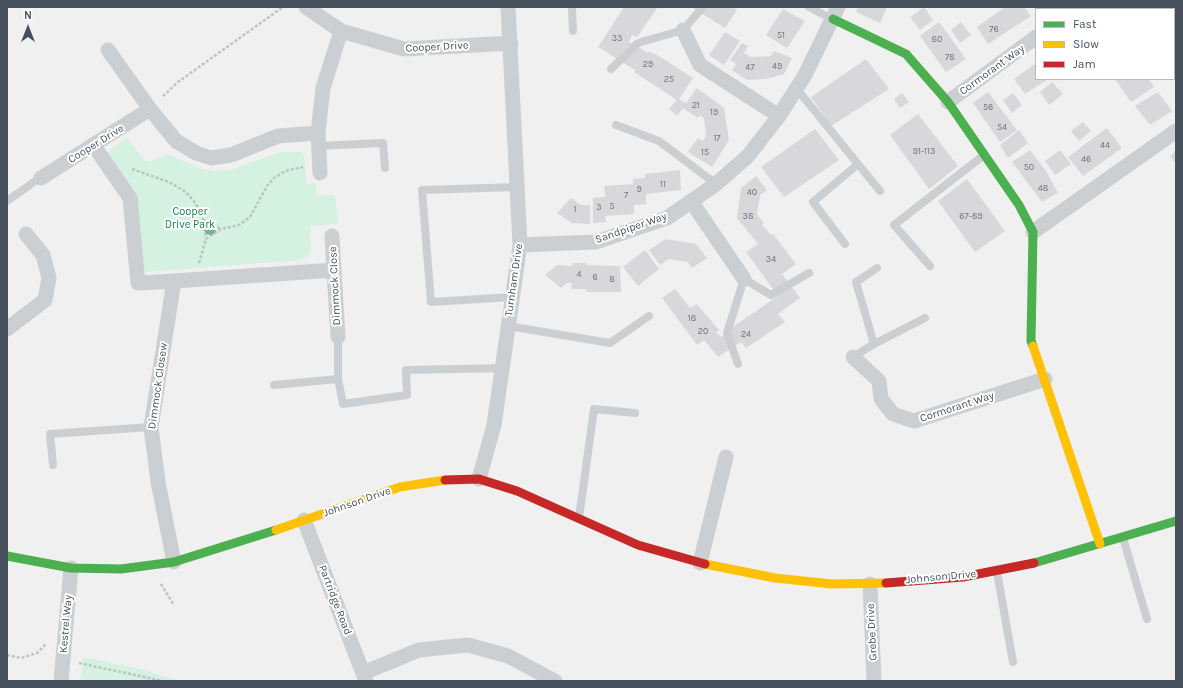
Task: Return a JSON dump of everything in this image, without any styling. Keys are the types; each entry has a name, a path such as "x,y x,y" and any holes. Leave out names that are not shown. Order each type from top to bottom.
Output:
{"street":[{"name":"Cooper Drive","path":"306,7 342,31 404,49 511,43"},
{"name":"Turnham Drive","path":"479,478 494,425 504,368 508,326 520,245 508,7"},
{"name":"Sandpiper Way","path":"520,245 596,242 667,218 716,184 748,156 778,116 796,88 835,13"},
{"name":"Cormorant Way","path":"835,13 906,54 948,102 1019,205 1033,232 1031,341 1045,378 1100,544"},
{"path":"683,30 700,65 778,116"},
{"path":"320,170 319,140 323,88 342,31"},
{"name":"Cormorant Way","path":"948,102 1035,38"},
{"path":"108,50 150,109 176,141 196,153 211,158 231,155 278,136 319,140"},
{"name":"Cooper Drive","path":"38,180 94,146 150,109"},
{"path":"1033,232 1176,131"},
{"path":"94,146 130,198 138,283 334,270"},
{"path":"691,202 744,279"},
{"path":"7,329 45,300 49,278 42,255 26,234"},
{"name":"Dimmock Close","path":"332,236 338,337"},
{"name":"Dimmock Closew","path":"174,281 151,427 158,482 174,562"},
{"name":"Cormorant Way","path":"852,357 879,380 882,400 893,414 914,421 1045,378"},
{"path":"700,563 726,457"},
{"name":"Johnson Drive","path":"7,556 71,568 121,569 174,562 239,543 400,487 433,481 479,478 517,491 638,545 700,563 775,578 832,584 870,584 963,577 1021,567 1176,521"},
{"name":"Partridge Road","path":"304,520 364,677"},
{"name":"Kestrel Way","path":"61,672 71,568"},
{"name":"Grebe Drive","path":"870,584 874,681"},
{"path":"364,677 418,650 468,645 508,656 550,680"}],"lane":[{"path":"572,7 573,31"},
{"path":"612,69 638,43 683,30 703,7"},
{"path":"809,7 835,13"},
{"path":"796,88 880,191"},
{"path":"616,125 659,141 716,184"},
{"path":"319,140 383,143 385,168"},
{"path":"930,266 894,225 985,155"},
{"path":"844,244 813,202 858,164"},
{"path":"7,201 38,180"},
{"path":"512,297 432,302 422,190 518,186"},
{"path":"874,344 856,282 877,268"},
{"path":"738,364 727,333 744,279 771,295 809,273"},
{"path":"508,326 610,343 649,316"},
{"path":"852,357 874,344 926,318"},
{"path":"338,337 338,378 343,404 407,395 406,370 504,368"},
{"path":"274,385 338,378"},
{"path":"579,518 594,409 635,413"},
{"path":"53,465 50,434 151,427"},
{"path":"1122,537 1147,619"},
{"path":"997,571 1013,662"}],"path":[{"path":"150,109 178,82 283,7"},
{"path":"206,239 222,229 239,225 250,217 274,178 285,171 300,167 320,170"},
{"path":"132,168 169,182 186,192 196,204 203,219 206,239 199,259 199,279"},
{"path":"203,219 222,229"},
{"path":"7,656 21,658 37,653 47,643 64,645"},
{"path":"61,672 138,674 163,681"}],"green space":[{"path":"1175,24 1176,25 1176,62 1175,61"},
{"name":"Cooper Drive Park","path":"127,137 144,160 150,162 167,154 202,169 216,171 230,170 281,152 301,152 304,155 307,184 316,183 316,196 335,195 338,224 310,226 311,252 300,260 145,272 137,207 106,153"},
{"path":"83,657 140,669 181,681 80,681"}],"building":[{"path":"624,7 658,7 637,37 632,35 629,42 648,53 649,51 662,58 693,78 679,99 686,103 697,88 724,108 729,140 712,167 688,152 698,138 703,141 706,135 704,119 700,115 698,118 683,108 677,116 669,109 677,100 634,72 635,70 598,47"},
{"path":"732,7 737,10 725,28 693,8"},
{"path":"858,7 887,7 880,23 856,12"},
{"path":"924,7 933,20 920,30 910,17"},
{"path":"1005,7 1024,7 1031,16 988,44 977,27"},
{"path":"783,9 805,21 787,48 766,35"},
{"path":"939,22 966,59 946,72 920,36"},
{"path":"961,22 971,35 960,43 951,30"},
{"path":"725,32 740,41 724,65 709,55"},
{"path":"742,43 748,46 744,53 751,57 771,56 774,51 792,58 784,74 767,79 747,80 732,70 736,64 730,60"},
{"path":"866,59 889,89 831,126 811,97"},
{"path":"1035,64 1035,80 1046,80 1025,94 1014,79"},
{"path":"1116,80 1150,80 1154,87 1131,102"},
{"path":"1052,82 1063,94 1049,105 1040,92"},
{"path":"988,92 1017,130 1000,142 973,103"},
{"path":"1158,92 1172,111 1150,125 1135,106"},
{"path":"902,93 909,102 900,108 894,99"},
{"path":"1013,93 1022,105 1012,113 1003,100"},
{"path":"918,114 958,166 929,189 890,135"},
{"path":"1083,122 1091,131 1079,141 1071,131"},
{"path":"1107,128 1122,148 1083,176 1068,157"},
{"path":"815,129 839,160 784,197 761,167"},
{"path":"1019,130 1028,143 1008,158 1000,145"},
{"path":"1030,150 1046,171 1058,193 1042,202 1012,162"},
{"path":"1060,150 1071,164 1055,175 1045,161"},
{"path":"1176,151 1176,164 1170,156"},
{"path":"680,170 681,190 646,194 646,204 634,205 634,214 605,216 606,222 593,223 593,198 605,197 604,186 633,184 633,179 645,178 645,174"},
{"path":"756,176 767,190 760,195 757,214 764,223 762,225 771,235 773,234 796,264 782,274 800,298 778,314 785,322 746,348 741,342 718,357 704,340 697,345 662,298 675,289 690,308 697,304 719,330 716,332 721,337 732,329 731,328 778,296 746,252 758,244 737,218 741,188"},
{"path":"967,179 1005,231 975,252 938,201"},
{"path":"571,198 581,205 590,205 590,224 572,223 557,213"},
{"path":"666,239 696,244 707,258 692,268 688,262 669,259 660,265 649,250"},
{"path":"645,250 659,269 638,286 623,267"},
{"path":"572,263 620,266 621,292 586,292 586,289 571,289 572,283 567,283 561,288 545,275 557,265 572,266"}],"traffic: fast":[{"path":"833,19 906,54 948,102 1019,205 1033,232 1031,341 1033,346"},
{"path":"1034,563 1176,521"},
{"path":"7,556 71,568 121,569 174,562 276,530"}],"traffic: slow":[{"path":"1033,346 1100,544"},
{"path":"276,530 400,487 445,480"},
{"path":"705,564 775,578 832,584 886,583"}],"traffic: jam":[{"path":"445,480 479,479 517,491 638,545 705,564"},
{"path":"886,583 963,577 1034,563"}]}
